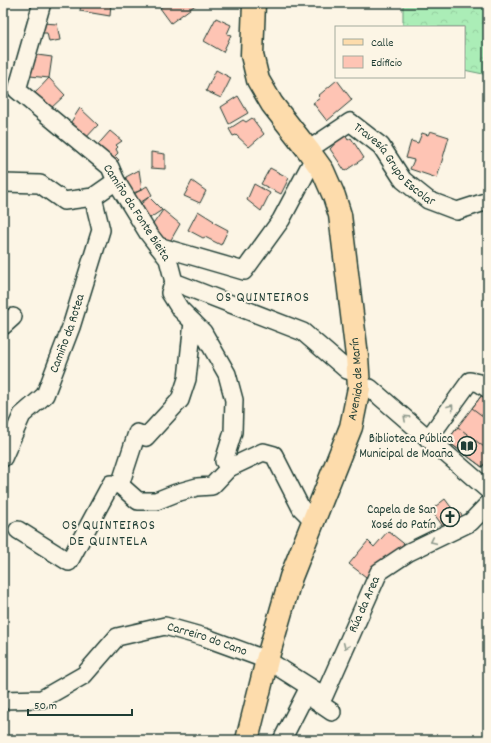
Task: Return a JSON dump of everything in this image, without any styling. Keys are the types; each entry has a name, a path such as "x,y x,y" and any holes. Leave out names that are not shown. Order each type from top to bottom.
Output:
{"main road":[{"name":"Avenida de Marín","path":"247,740 267,660 291,577 351,427 359,380 340,216 334,196 323,171 272,104 258,80 252,55 254,3"}],"street":[{"name":"Camiño da Fonte Bieita","path":"42,3 18,90 110,167 116,181 148,233 168,259 174,282 170,293 180,309 193,322"},
{"name":"Travesía Grupo Escolar","path":"311,154 350,122 381,146 403,180 428,200 456,211 488,201"},
{"path":"158,246 244,271 281,220 311,154"},
{"path":"3,183 40,184 64,201 94,198 116,181"},
{"name":"Camiño da Rotea","path":"3,458 22,415 45,395 71,327 101,230 94,198"},
{"path":"174,282 304,332 488,490"},
{"path":"193,322 203,332 227,374 234,400 233,432 224,461 228,468"},
{"path":"120,485 137,433 146,436 180,400 187,379 193,322"},
{"path":"428,439 470,381 479,383 488,389"},
{"path":"18,530 70,562 111,484 120,485 138,501 156,501 176,493 212,486 228,468 263,452 274,455 301,508 314,521"},
{"name":"Rúa da Area","path":"267,660 308,690 324,696 379,572 409,552 471,522 486,511"},
{"name":"Carreiro do Cano","path":"3,700 42,699 84,675 117,637 165,626 204,637 267,660"},
{"path":"282,740 308,690 332,712"}],"green space":[{"path":"403,3 488,3 488,75 465,70 465,26 403,26"}],"building":[{"path":"81,3 111,3 110,16 80,11"},
{"path":"166,3 198,3 171,23 160,8"},
{"path":"216,18 231,25 227,34 231,35 223,52 204,41"},
{"path":"43,23 57,24 60,40 49,42 47,33 42,33"},
{"path":"30,54 52,57 49,78 30,76"},
{"path":"216,70 231,78 221,98 206,91"},
{"path":"49,78 65,95 49,110 34,94"},
{"path":"337,80 352,100 327,121 313,103 320,98 318,96"},
{"path":"238,96 248,113 229,124 221,107"},
{"path":"80,108 98,125 84,140 69,125"},
{"path":"252,118 264,134 249,147 236,135 233,136 229,129 243,120 246,122"},
{"path":"110,131 122,141 116,145 118,147 116,149 118,153 115,156 119,160 113,165 94,149"},
{"path":"430,131 449,137 437,178 410,169 414,160 406,158 411,141 418,143 422,133 428,135"},
{"path":"344,133 348,140 351,138 364,158 345,171 330,149"},
{"path":"151,152 165,154 165,169 151,168"},
{"path":"270,168 289,178 281,194 261,184"},
{"path":"139,170 142,190 127,195 122,183 126,180 126,177"},
{"path":"192,181 206,191 200,203 184,196"},
{"path":"254,184 270,193 261,211 247,200"},
{"path":"147,186 152,195 135,206 131,196"},
{"path":"149,197 162,210 144,222 135,209"},
{"path":"163,210 180,224 168,245 149,230"},
{"path":"198,211 214,221 213,222 228,230 221,245 188,230"},
{"path":"485,391 488,393 488,459 482,467 447,441"},
{"path":"485,391 488,393 488,420 472,408"},
{"name":"Biblioteca Pública Municipal de Moaña","path":"458,427 488,450 488,459 482,467 447,441"},
{"name":"Capela de San Xosé do Patín","path":"445,499 456,514 459,512 466,520 445,529 431,510"},
{"path":"388,531 408,547 370,580 349,564 368,541 374,547"}],"place":[{"name":"Biblioteca Pública Municipal de Moaña","path":"467,446"},
{"name":"Capela de San Xosé do Patín","path":"450,517"}],"district":[{"name":"OS QUINTEIROS","path":"263,298"},
{"name":"OS QUINTEIROS DE QUINTELA","path":"109,534"}]}
